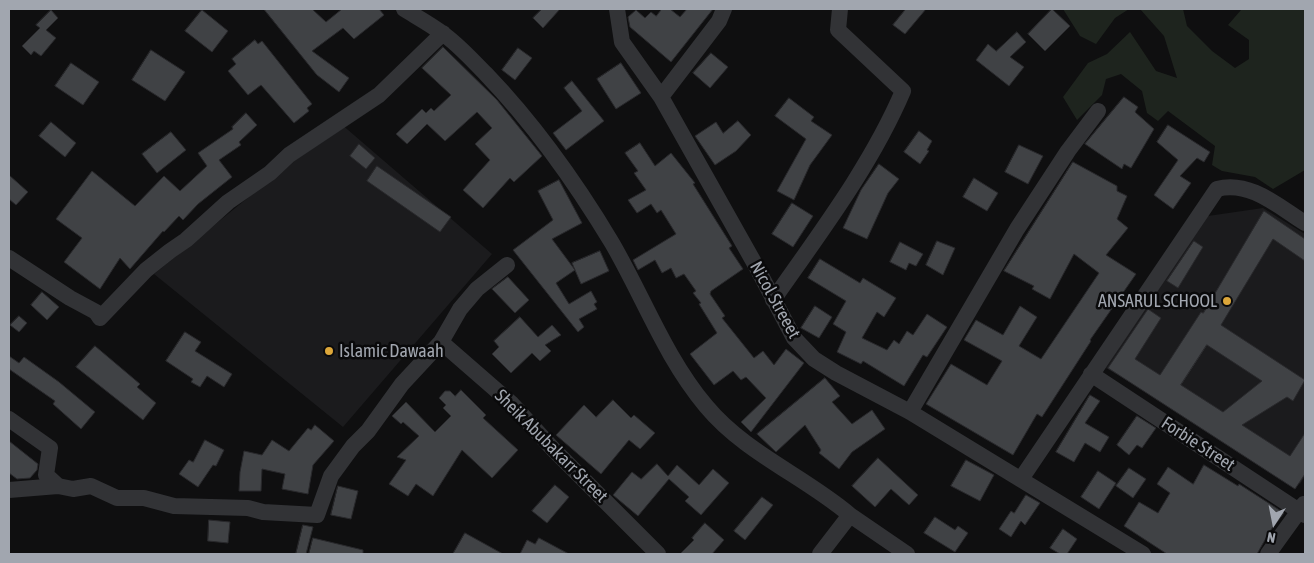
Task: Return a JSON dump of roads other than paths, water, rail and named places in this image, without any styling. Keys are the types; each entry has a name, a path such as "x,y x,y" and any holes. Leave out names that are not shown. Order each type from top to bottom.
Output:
{"street":[{"path":"404,9 443,33 506,95 573,181 612,243 670,357 706,407 733,433 907,554"},
{"name":"Nicol Streeet","path":"617,9 622,42 661,97 756,266 772,300 794,338 814,359 874,394 910,412 1143,554"},
{"path":"661,97 719,21 724,9"},
{"path":"772,300 823,228 875,146 903,91 838,30 840,9"},
{"path":"9,258 70,298 96,312 100,318 146,270 186,240 228,202 340,119 380,95 443,33"},
{"path":"910,412 1017,229 1068,150 1098,110"},
{"path":"1021,479 1217,189 1226,187 1251,190 1305,223"},
{"path":"9,490 58,486 73,489 91,486 117,498 144,498 174,506 248,508 263,512 317,515 331,476 402,384 441,342 460,309 477,289 507,265"},
{"name":"Sheik Abubakarr Street","path":"441,342 511,403 553,449 658,554"},
{"name":"Forbie Street","path":"1091,374 1303,509"},
{"path":"9,419 50,448 46,475 58,486"},
{"path":"1268,554 1303,509"},
{"path":"820,554 850,515"}],"place":[{"name":"ANSARUL SCHOOL","path":"1227,301"},
{"name":"Islamic Dawaah","path":"329,351"}]}
